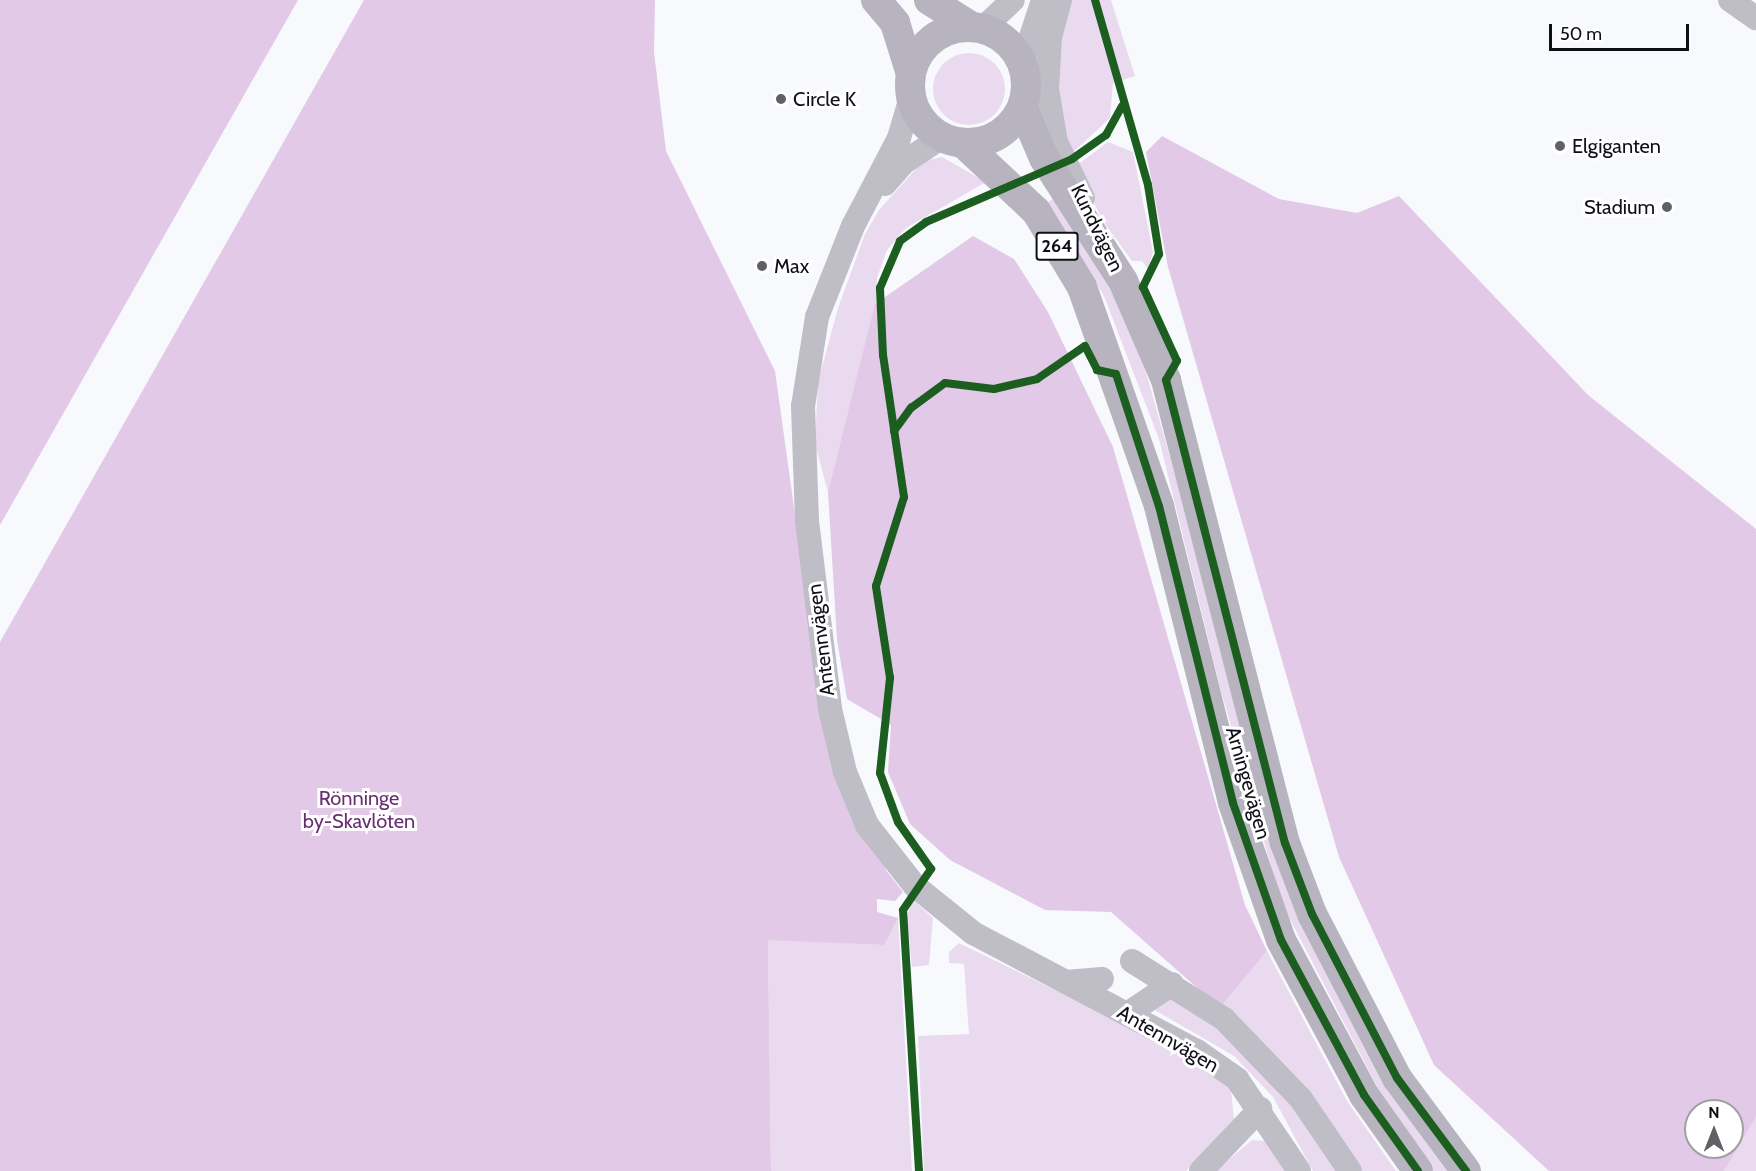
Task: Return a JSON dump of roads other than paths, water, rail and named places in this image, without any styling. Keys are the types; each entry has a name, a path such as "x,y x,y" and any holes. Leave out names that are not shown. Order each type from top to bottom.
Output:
{"main road":[{"name":"264","path":"876,0 895,23 922,120 953,140"},
{"path":"929,0 977,28 999,36 1022,64"},
{"path":"911,85 933,39 977,28"},
{"name":"264","path":"1022,64 1026,86 1022,107"},
{"path":"953,140 998,135 1022,107"},
{"name":"Arningevägen","path":"1022,107 1044,158 1123,281 1181,426 1285,843 1312,914 1397,1078 1466,1171"},
{"name":"Arningevägen","path":"953,140 1036,211 1082,287 1159,506 1233,804 1281,940 1364,1095 1418,1171"}],"street":[{"path":"977,28 1013,0"},
{"path":"1022,64 1043,0"},
{"name":"Kundvägen","path":"1060,0 1046,70 1056,142 1123,281"},
{"path":"1730,0 1756,18"},
{"name":"Antennvägen","path":"911,85 899,138 867,204 818,317 803,406 808,533 830,709 844,772 867,825 915,886 973,933 1126,1014 1229,1073 1260,1109 1299,1171"},
{"name":"Antennvägen","path":"867,204 903,163 953,140"},
{"path":"1132,961 1172,984 1224,1019 1301,1099 1350,1171"},
{"path":"1066,982 1102,979"},
{"path":"1126,1014 1172,984"},
{"path":"1201,1171 1260,1109"}],"place":[{"name":"Circle K","path":"781,99"},
{"name":"Elgiganten","path":"1560,146"},
{"name":"Stadium","path":"1667,207"},
{"name":"Max","path":"762,266"}],"park label":[{"name":"Rönninge by-Skavlöten","path":"359,810"}]}
